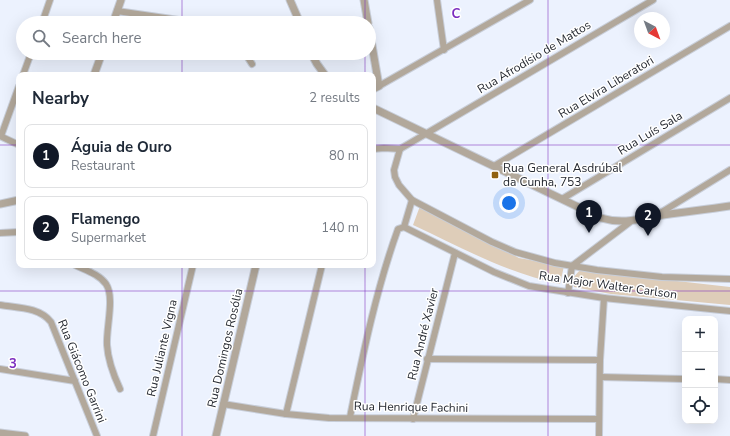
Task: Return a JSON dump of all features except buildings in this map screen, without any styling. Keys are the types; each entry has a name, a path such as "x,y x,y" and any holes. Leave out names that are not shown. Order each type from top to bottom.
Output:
{"street":[{"path":"44,16 50,0"},
{"path":"115,16 121,0"},
{"path":"290,0 297,16"},
{"path":"364,0 367,16"},
{"path":"437,0 444,50"},
{"path":"376,88 530,0"},
{"name":"Rua Afrodísio de Mattos","path":"426,134 653,0"},
{"path":"117,11 151,16"},
{"name":"Rua Elvira Liberatori","path":"494,166 730,26"},
{"path":"24,72 28,60"},
{"path":"95,72 99,60"},
{"path":"249,60 252,64"},
{"path":"315,60 323,72"},
{"path":"373,60 374,72"},
{"path":"16,94 0,136 16,144"},
{"name":"Rua Luís Sala","path":"562,200 730,98"},
{"path":"376,109 562,200 611,221 630,222 655,216 730,206"},
{"path":"376,149 384,148 400,149 426,134"},
{"name":"Rua Major Walter Carlson","path":"400,149 394,170 395,177 399,185 412,200 492,242 515,252 572,266 662,277 730,280"},
{"path":"655,216 730,170"},
{"path":"350,418 365,344 391,250 398,229 404,227 412,200"},
{"path":"0,204 16,201"},
{"path":"568,293 572,266 630,222"},
{"name":"Rua Major Walter Carlson","path":"404,227 455,253 529,286 604,298 730,311"},
{"path":"0,233 16,232"},
{"name":"Rua André Xavier","path":"413,419 455,253"},
{"path":"81,268 100,278 107,285 110,293 107,344 109,362 120,389"},
{"name":"Rua Juliante Vigna","path":"153,436 192,268"},
{"name":"Rua Domingos Rosólia","path":"216,436 255,268"},
{"path":"286,414 321,268"},
{"path":"599,436 600,360 604,298"},
{"name":"Rua Giácomo Garrini","path":"0,305 37,311 46,316 55,332 96,436"},
{"path":"428,359 600,360"},
{"path":"0,369 75,381"},
{"path":"600,378 682,379"},
{"path":"718,379 730,380"},
{"name":"Rua Henrique Fachini","path":"223,404 286,414 350,418 599,419"},
{"path":"0,433 25,436"}],"shaded area":[{"path":"420,206 519,258 564,266 560,284 503,267 413,225"},
{"path":"580,270 730,287 730,305 611,294 574,287 572,279"}],"place":[{"name":"Rua General Asdrúbal da Cunha, 753","path":"495,175"},
{"name":"Águia de Ouro","path":"589,233"},
{"name":"Flamengo","path":"648,236"}]}
